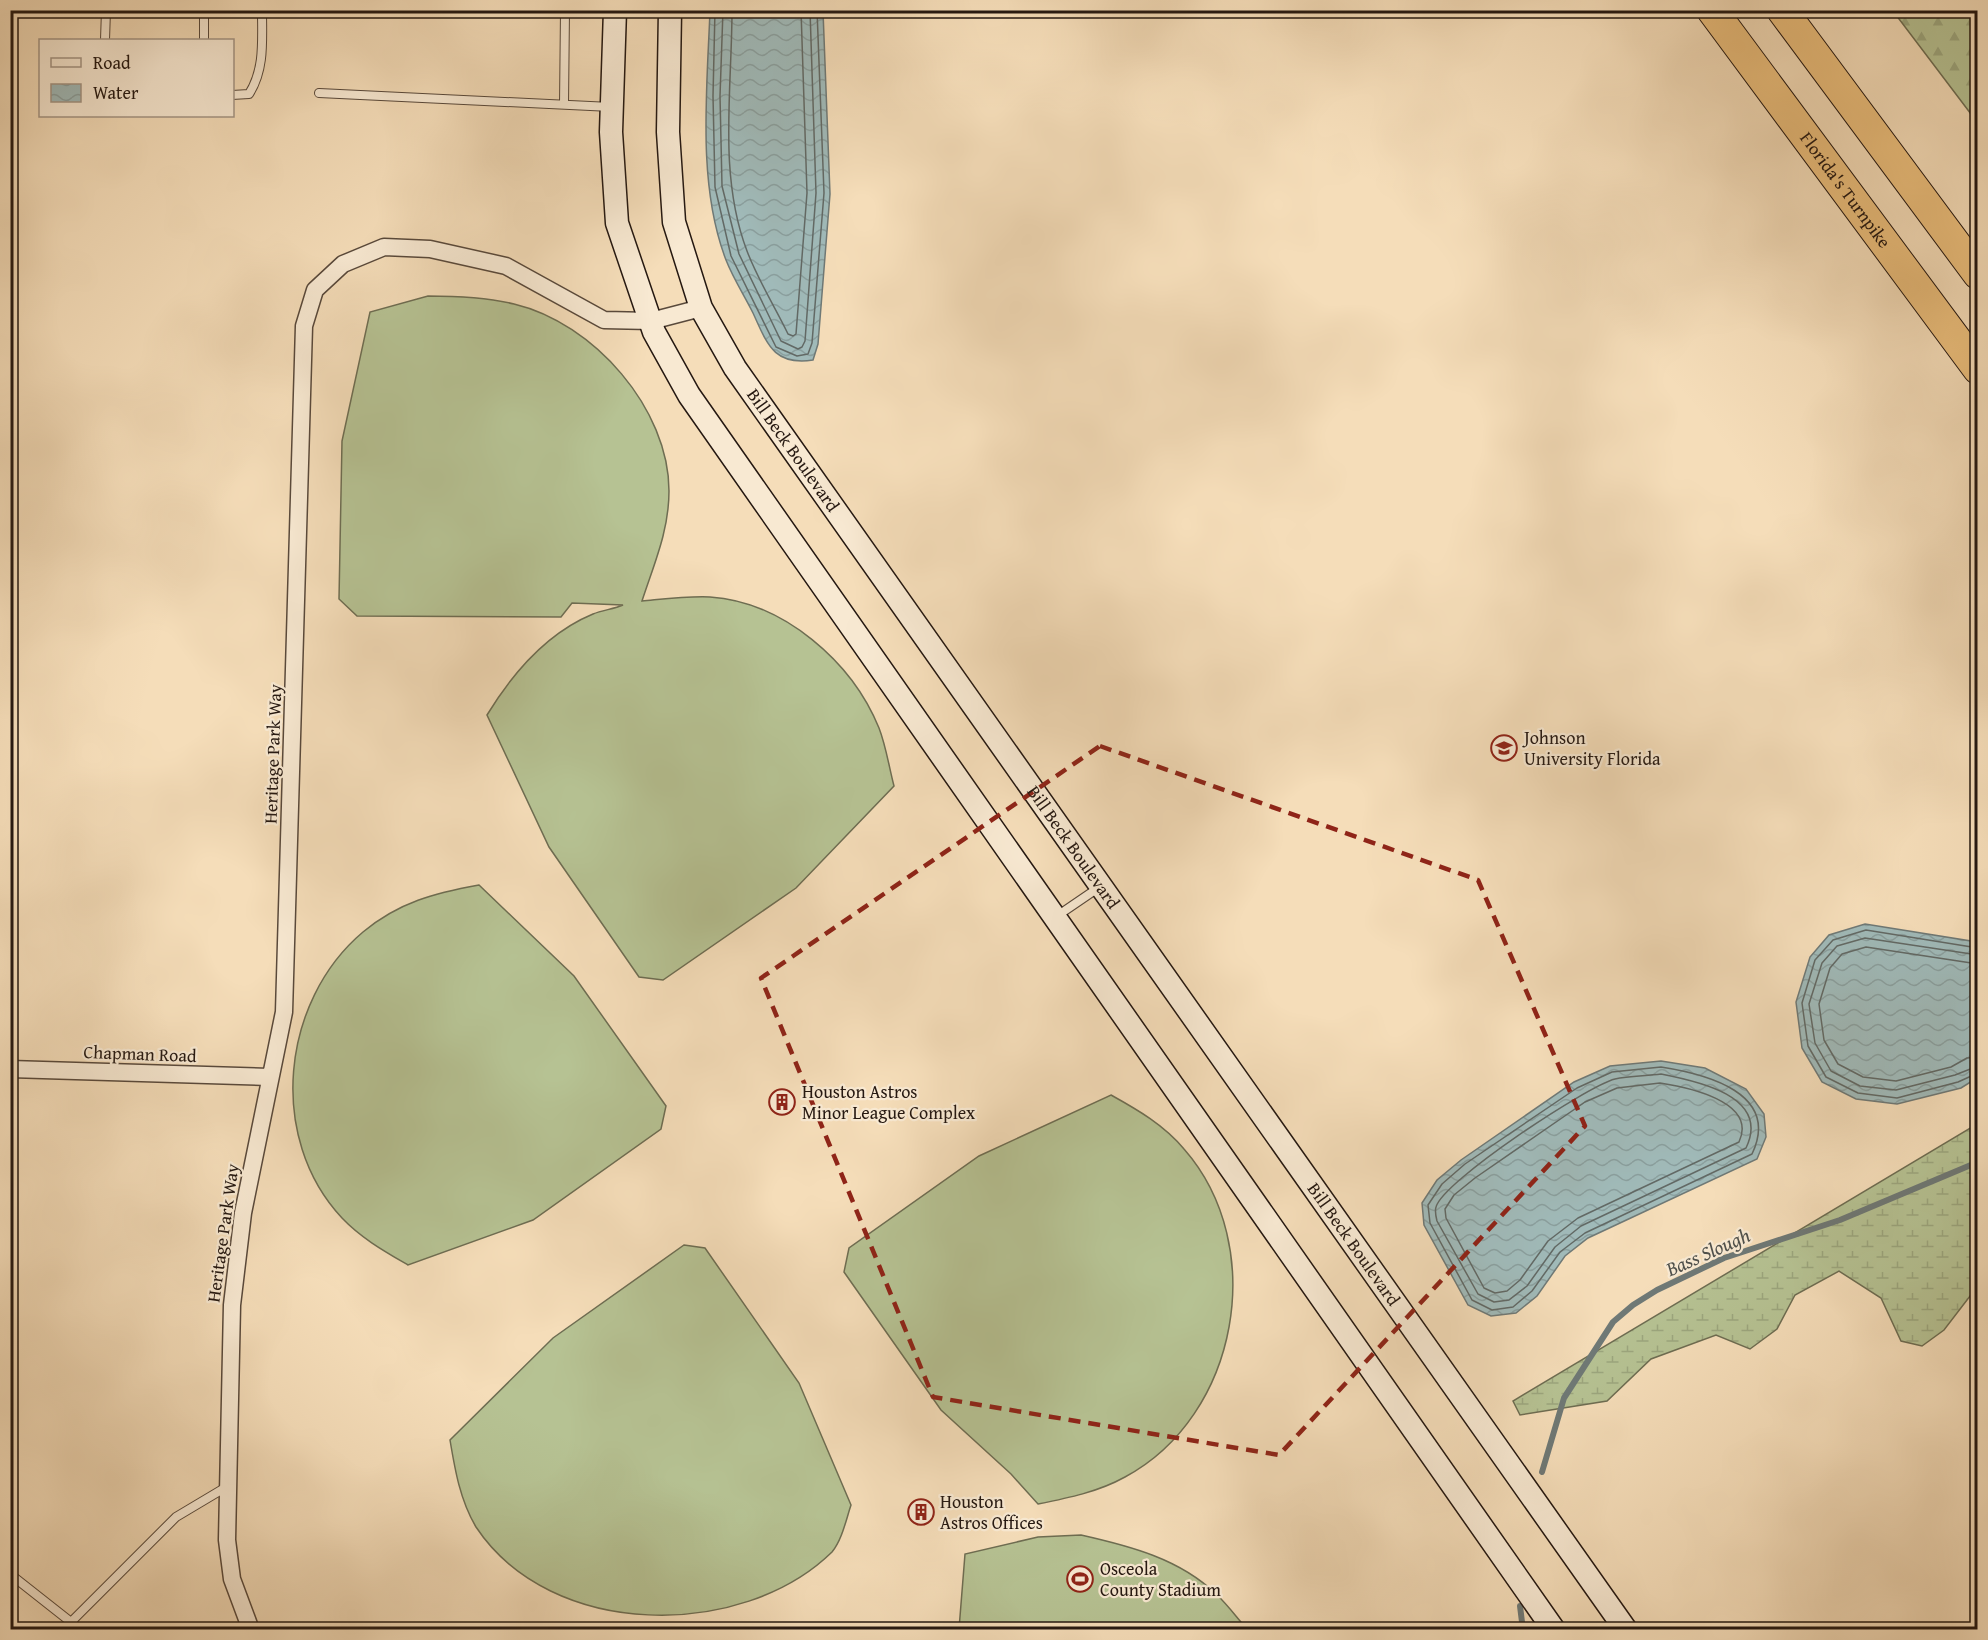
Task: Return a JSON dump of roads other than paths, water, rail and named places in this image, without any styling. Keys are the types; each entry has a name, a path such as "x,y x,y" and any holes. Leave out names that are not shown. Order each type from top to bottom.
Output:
{"highway":[{"name":"Florida's Turnpike","path":"1712,10 1977,369"},
{"path":"1782,10 1977,274"}],"street":[{"path":"615,10 612,107 617,223 651,321 689,395 1554,1629"},
{"name":"Bill Beck Boulevard","path":"670,10 668,132 674,222 702,308 735,368 1626,1629"},
{"name":"Heritage Park Way","path":"251,1629 232,1579 227,1540 232,1305 243,1213 284,1012 304,326 315,290 343,264 384,247 430,249 506,266 604,320 651,321 702,308"},
{"name":"Chapman Road","path":"10,1069 269,1077"}],"lane":[{"path":"105,39 106,10"},
{"path":"204,10 204,39"},
{"path":"234,95 249,94 256,83 262,65 262,10"},
{"path":"564,104 565,10"},
{"path":"319,93 612,107"},
{"path":"1055,917 1101,886"},
{"path":"71,1622 176,1517 228,1486"},
{"path":"10,1574 81,1629"}],"water":[{"path":"710,11 823,11 830,194 818,344 813,360 789,359 773,350 729,267 717,231 707,169 706,105"},
{"path":"1865,924 1977,942 1977,1078 1961,1088 1897,1104 1856,1099 1822,1082 1802,1048 1796,1002 1810,957 1829,935"},
{"path":"1661,1061 1705,1068 1746,1089 1764,1114 1766,1137 1757,1159 1588,1238 1565,1256 1537,1296 1516,1313 1491,1316 1468,1305 1424,1225 1422,1203 1437,1180 1461,1160 1574,1082 1610,1066"}],"waterway":[{"name":"Bass Slough","path":"1542,1472 1564,1398 1613,1322 1633,1305 1657,1290 1724,1258 1840,1220 1978,1162"},
{"name":"Bass Slough","path":"1520,1606 1523,1630"}],"place":[{"name":"Johnson University Florida","path":"1504,748"},
{"name":"Houston Astros Minor League Complex","path":"782,1102"},
{"name":"Houston Astros Offices","path":"921,1512"},
{"name":"Osceola County Stadium","path":"1080,1579"}]}
